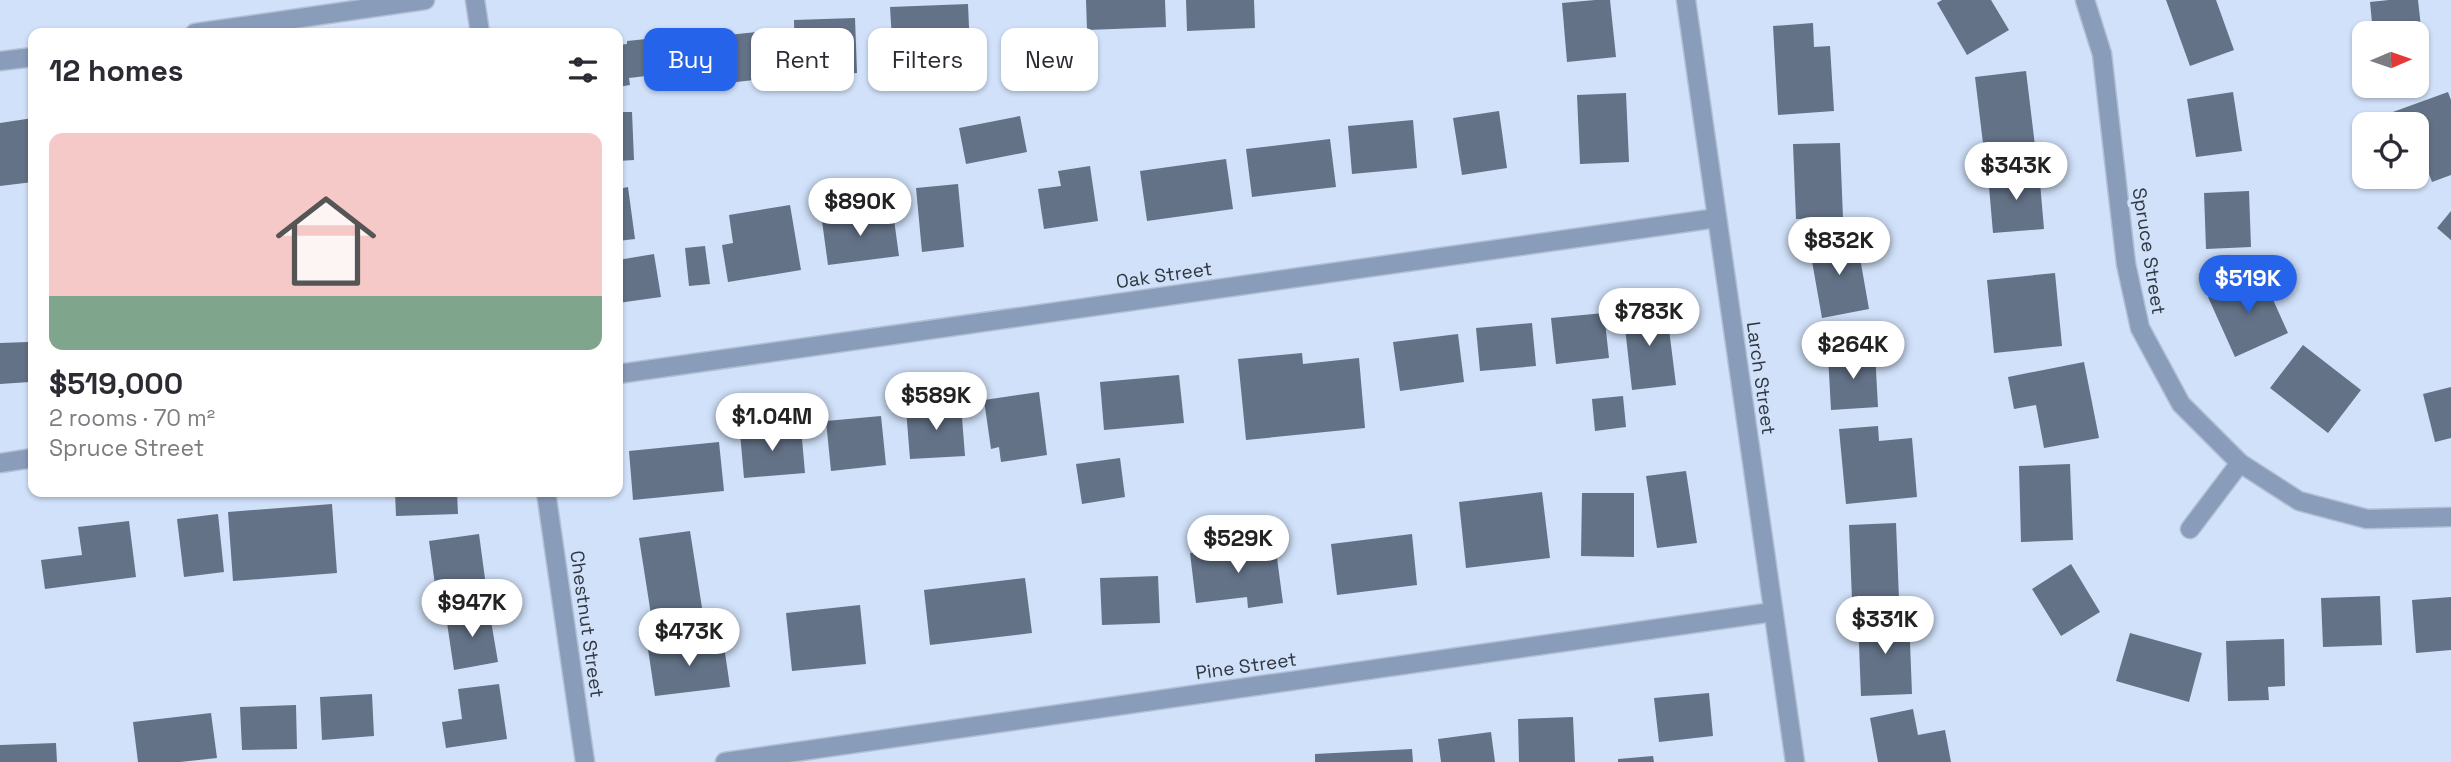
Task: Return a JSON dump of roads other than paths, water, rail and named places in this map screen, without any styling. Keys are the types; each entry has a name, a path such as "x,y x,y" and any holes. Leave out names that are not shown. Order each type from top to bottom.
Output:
{"street":[{"path":"230,28 425,0"},
{"path":"475,0 479,28"},
{"name":"Larch Street","path":"1686,0 1795,762"},
{"name":"Spruce Street","path":"2085,0 2102,54 2126,264 2140,328 2181,404 2240,463 2299,501 2367,519 2451,517"},
{"path":"0,61 28,58"},
{"name":"Oak Street","path":"623,373 1717,218"},
{"path":"0,463 28,459"},
{"path":"2190,529 2240,463"},
{"name":"Chestnut Street","path":"548,497 585,762"},
{"name":"Pine Street","path":"725,762 1773,612"}]}
